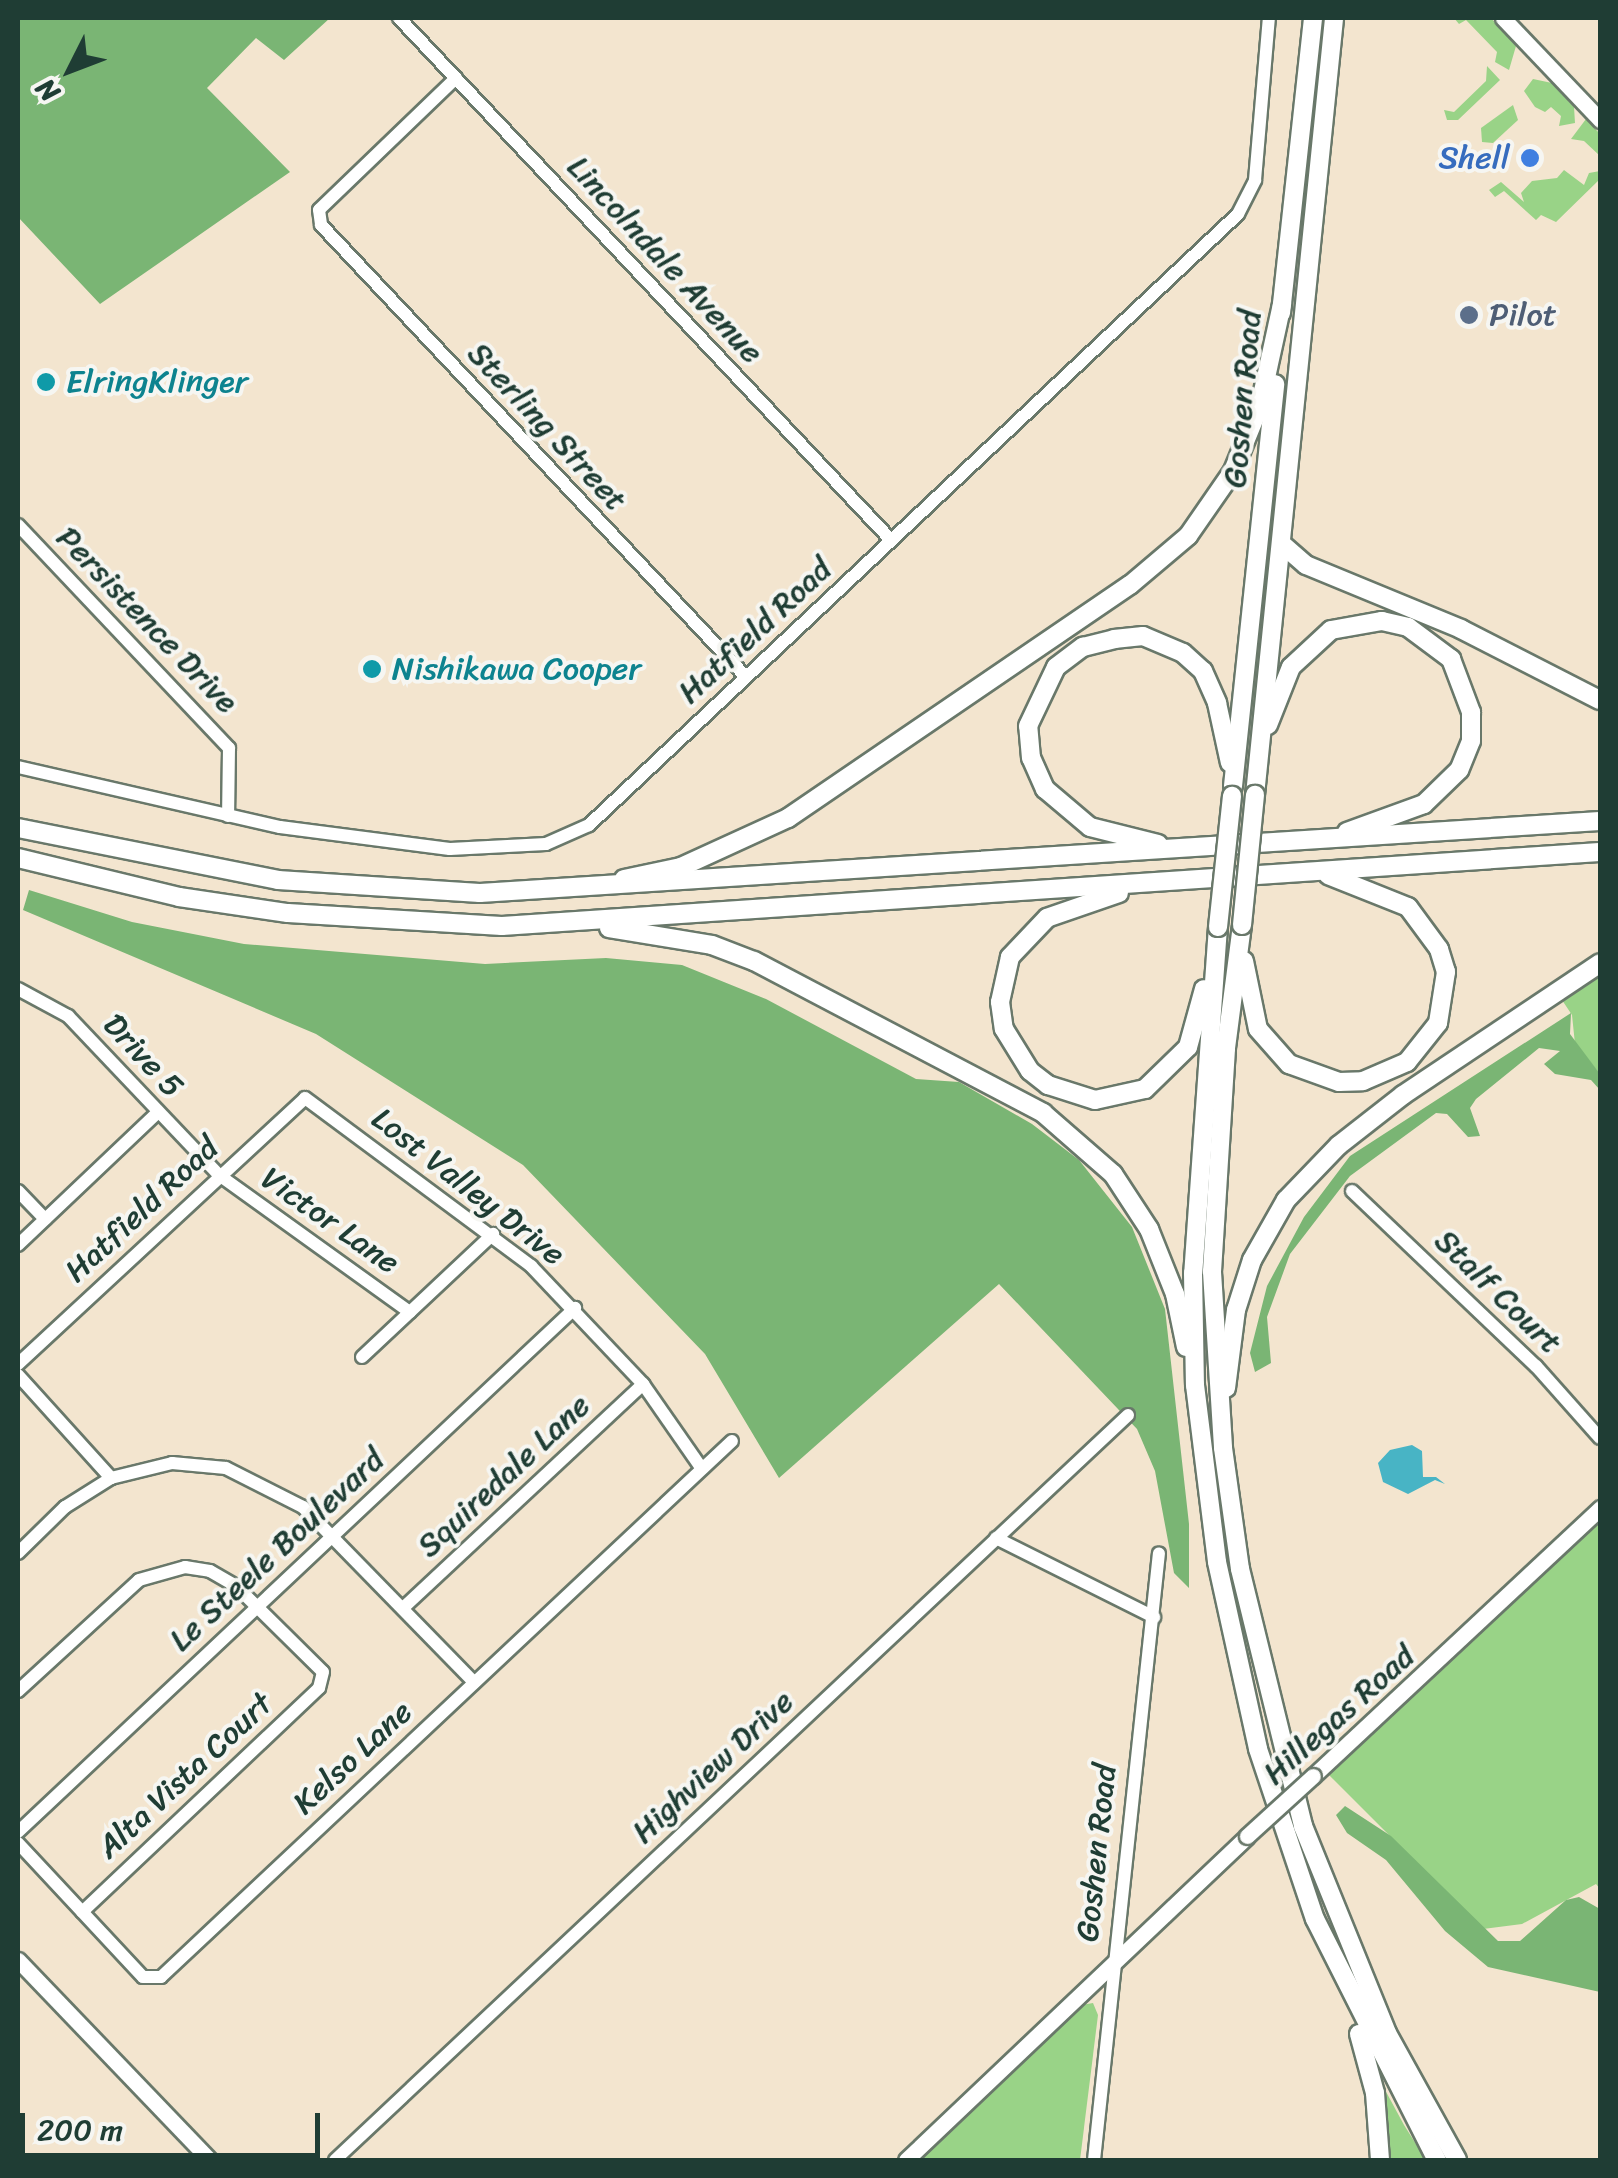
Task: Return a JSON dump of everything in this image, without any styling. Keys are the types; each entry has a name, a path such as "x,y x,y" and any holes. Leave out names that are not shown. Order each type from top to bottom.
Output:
{"highway":[{"name":"Goshen Road","path":"1217,932 1311,18"},
{"path":"1334,18 1215,1171 1212,1272 1223,1448 1248,1604 1303,1826 1388,2033 1457,2160"},
{"path":"564,892 682,867 788,818 1130,586 1188,536 1232,472 1260,405 1282,304"},
{"path":"1282,545 1306,565 1460,629 1600,700"},
{"path":"1256,790 1271,709 1312,642 1331,630 1382,621 1430,640 1451,660 1472,712 1471,741 1459,770 1400,816 1324,840"},
{"path":"1178,849 1090,827 1044,789 1030,758 1028,726 1056,667 1083,648 1114,639 1143,636 1183,653 1203,672 1217,703 1232,792"},
{"path":"18,828 278,880 370,890 564,892 1600,822"},
{"path":"18,858 179,897 288,913 429,924 574,923 1600,852"},
{"path":"1241,930 1250,1006 1270,1047 1289,1064 1339,1082 1363,1081 1407,1062 1442,1010 1446,972 1440,949 1408,906 1323,873"},
{"path":"1152,882 1047,918 1010,957 1000,1002 1004,1029 1030,1071 1060,1090 1094,1100 1120,1098 1166,1075 1188,1047 1217,932"},
{"path":"574,923 712,945 754,961 1018,1098 1069,1132 1113,1174 1149,1230 1175,1294 1196,1385 1218,1562 1243,1690 1279,1817 1372,2078 1380,2160"},
{"path":"1196,1385 1196,1168 1217,932"},
{"path":"1223,1448 1236,1310 1252,1260 1286,1200 1340,1145 1403,1096 1600,963"},
{"path":"1334,1964 1437,2160"}],"main road":[{"path":"1503,18 1600,120"},
{"name":"Hillegas Road","path":"906,2160 1600,1508"},
{"path":"18,1960 210,2160"}],"street":[{"name":"Lincolndale Avenue","path":"399,18 891,540"},
{"name":"Hatfield Road","path":"18,767 228,816 450,849 546,844 590,825 1242,208 1255,180 1269,18"},
{"name":"Sterling Street","path":"456,78 320,210 326,232 746,678"},
{"name":"Persistence Drive","path":"18,525 230,748 228,816"},
{"name":"Drive 5","path":"18,989 68,1016 219,1176"},
{"name":"Hatfield Road","path":"18,1364 305,1098"},
{"name":"Lost Valley Drive","path":"305,1098 494,1234 575,1308 643,1384 702,1469"},
{"path":"18,1245 158,1112"},
{"name":"Victor Lane","path":"219,1176 410,1312"},
{"path":"18,1190 45,1220"},
{"name":"Stalf Court","path":"1352,1191 1536,1366 1600,1438"},
{"path":"362,1357 494,1234"},
{"name":"Le Steele Boulevard","path":"18,1832 575,1308"},
{"path":"18,1375 111,1478"},
{"name":"Squiredale Lane","path":"402,1608 643,1384"},
{"name":"Highview Drive","path":"335,2160 1128,1415"},
{"name":"Kelso Lane","path":"18,1845 144,1977 161,1977 732,1441"},
{"path":"18,1553 65,1508 111,1478 172,1463 226,1468 275,1490 334,1535 474,1682"},
{"path":"996,1538 1154,1617"},
{"name":"Goshen Road","path":"1094,2160 1160,1553"},
{"path":"18,1691 120,1595 161,1571 210,1571 258,1606"},
{"name":"Alta Vista Court","path":"82,1912 325,1680 258,1606"}],"green space":[{"path":"18,18 330,18 284,60 256,38 207,88 290,172 100,304 18,217"},
{"path":"1454,18 1491,18 1516,46 1509,70 1495,62 1497,52 1466,20 1459,24"},
{"path":"1487,66 1500,80 1458,120 1447,120 1444,110 1454,112 1486,81"},
{"path":"1533,79 1552,83 1574,107 1575,123 1559,126 1561,116 1551,107 1545,112 1535,107 1524,91"},
{"path":"1513,105 1518,120 1493,143 1482,142 1481,128"},
{"path":"1586,119 1600,134 1600,156 1584,141 1571,139"},
{"path":"1564,170 1584,185 1589,173 1600,171 1600,179 1556,222 1541,215 1536,220 1504,191 1495,197 1489,190 1501,182 1524,202 1521,193 1532,181 1557,178"},
{"path":"29,890 132,922 244,944 485,964 606,958 682,965 766,999 916,1079 959,1082 1032,1124 1079,1160 1132,1227 1165,1309 1189,1524 1189,1588 1174,1573 1155,1471 1137,1429 999,1284 779,1478 705,1354 523,1165 316,1034 23,910"},
{"path":"1600,974 1600,1074 1575,1044 1572,1015 1562,1000"},
{"path":"1571,1013 1570,1034 1600,1074 1600,1090 1591,1080 1555,1074 1544,1064 1560,1051 1539,1048 1476,1099 1470,1108 1480,1136 1468,1137 1447,1114 1436,1113 1350,1176 1290,1254 1267,1317 1271,1363 1255,1372 1250,1353 1267,1286 1304,1217 1350,1156"},
{"path":"1600,1518 1600,1889 1596,1884 1522,1924 1483,1929 1329,1775"},
{"path":"1345,1806 1391,1836 1498,1941 1520,1941 1566,1900 1579,1897 1600,1909 1600,1992 1488,1967 1445,1931 1386,1860 1347,1833 1336,1815"},
{"path":"1093,2003 1098,2015 1080,2160 913,2160 1076,2006"},
{"path":"1384,2088 1426,2160 1384,2160 1379,2091"}],"water":[{"path":"1412,1445 1422,1451 1423,1477 1436,1477 1445,1484 1435,1480 1408,1494 1383,1482 1378,1463 1390,1450"}],"place":[{"name":"Shell","path":"1530,158"},
{"name":"Pilot","path":"1469,315"},
{"name":"ElringKlinger","path":"46,382"},
{"name":"Nishikawa Cooper","path":"372,669"}]}
